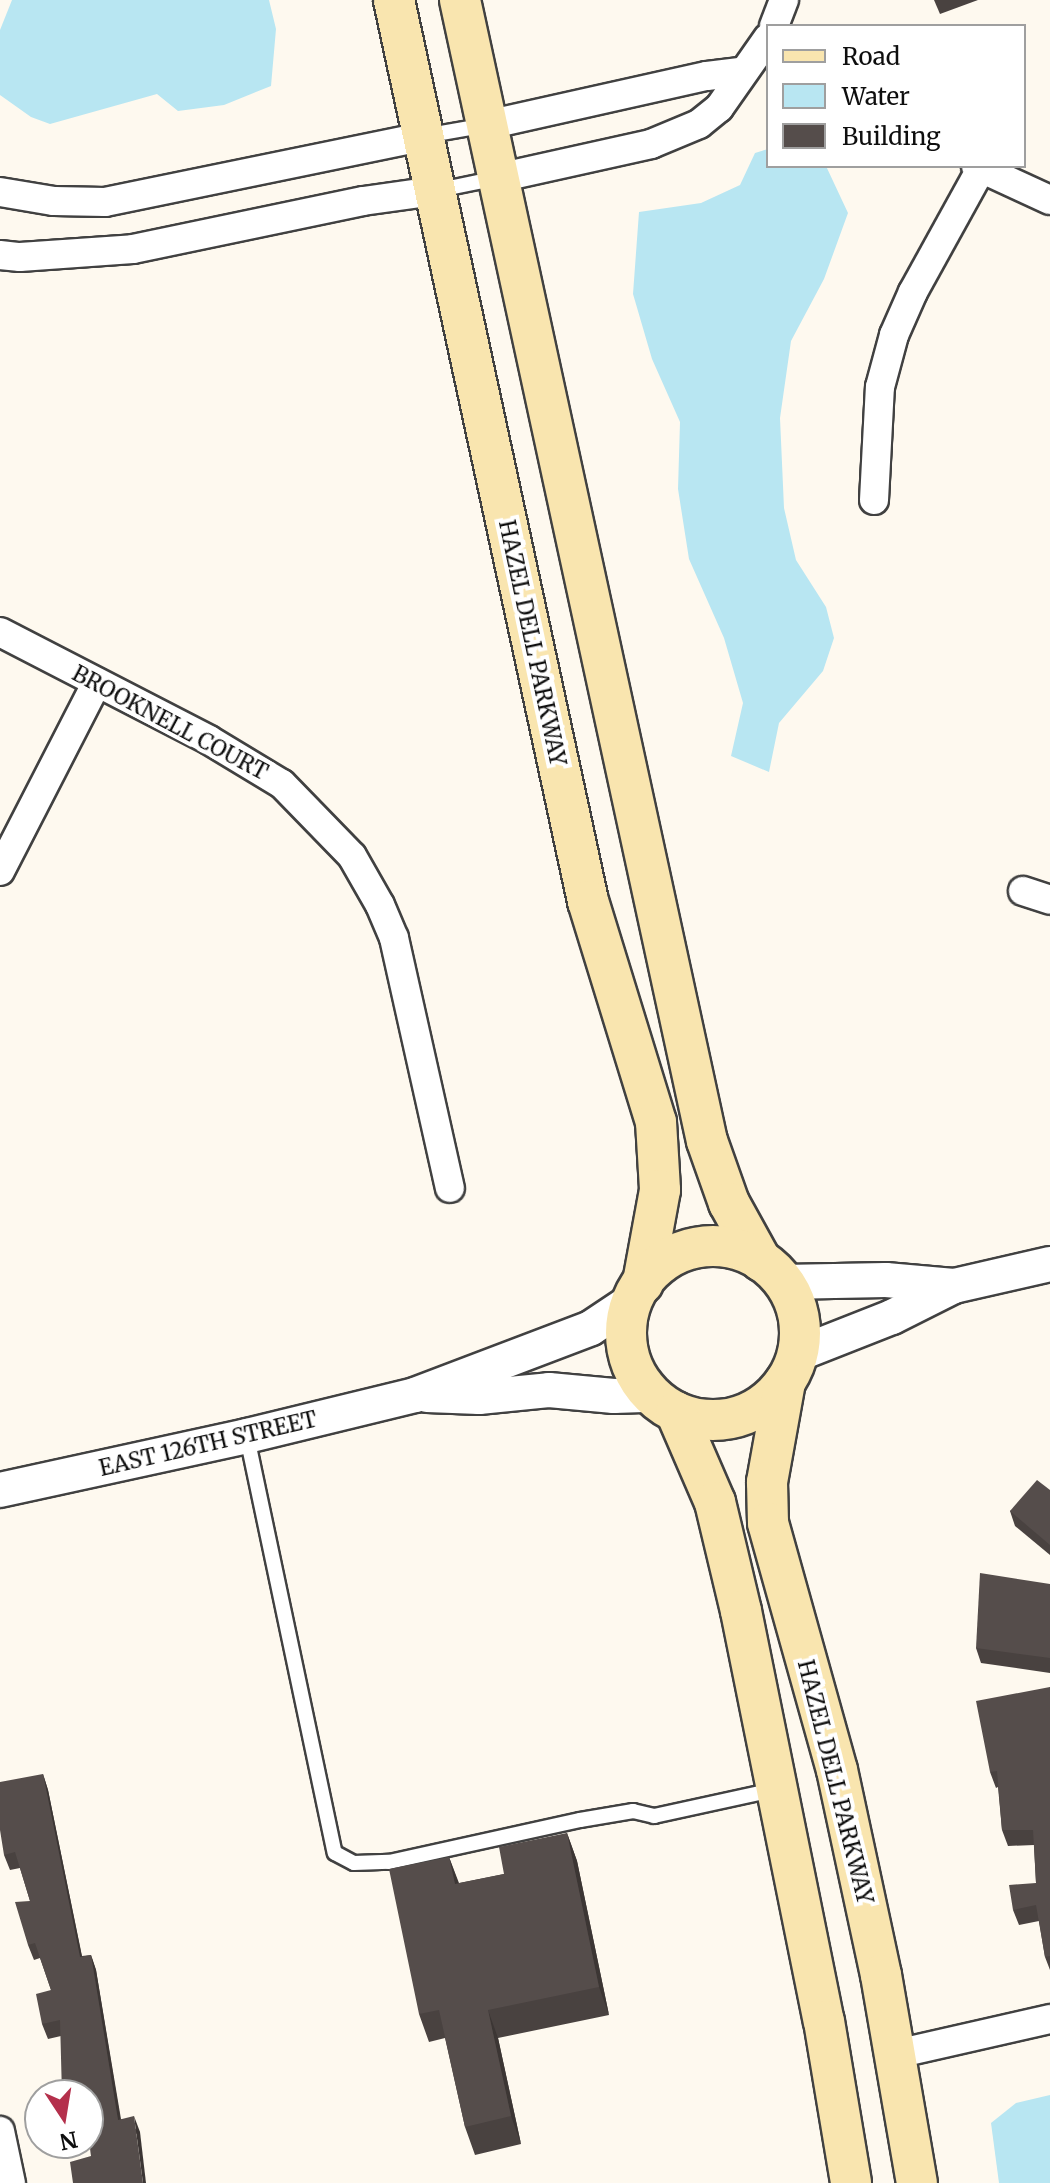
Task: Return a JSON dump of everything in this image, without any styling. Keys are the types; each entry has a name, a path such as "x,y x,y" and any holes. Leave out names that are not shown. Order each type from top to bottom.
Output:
{"main road":[{"name":"HAZEL DELL PARKWAY","path":"394,0 588,901 656,1122 660,1190 638,1291"},
{"path":"460,0 707,1141 725,1195 797,1309 791,1368 764,1404 736,1417 705,1420 664,1403"},
{"path":"772,1272 731,1249 698,1248 667,1260 638,1291 626,1343 635,1371 664,1403 719,1519 778,1789 851,2183"},
{"name":"HAZEL DELL PARKWAY","path":"791,1368 765,1495 768,1523 837,1770 896,2054 917,2183"}],"street":[{"path":"775,24 784,0"},
{"path":"498,178 651,144 699,124 719,108 766,41"},
{"path":"487,125 707,76 742,72"},
{"path":"0,192 54,201 105,202 423,137"},
{"path":"874,500 880,387 894,335 913,292 979,168 1050,200"},
{"path":"0,255 20,257 133,249 363,201 435,191"},
{"name":"BROOKNELL COURT","path":"0,632 209,740 282,784 352,856 380,905 394,938 450,1188"},
{"path":"0,871 97,682"},
{"path":"1023,891 1050,900"},
{"path":"791,1368 954,1286 1050,1264"},
{"path":"772,1272 954,1286"},
{"name":"EAST 126TH STREET","path":"0,1490 247,1436 415,1395 591,1328 638,1291"},
{"name":"EAST 126TH STREET","path":"415,1395 479,1397 549,1390 664,1403"},
{"path":"896,2054 1050,2019"},
{"path":"0,2131 11,2183"}],"lane":[{"path":"423,137 487,125"},
{"path":"435,191 498,178"},
{"path":"247,1436 335,1853 354,1863 389,1862 580,1820 633,1811 654,1816 778,1789"}],"water":[{"path":"12,0 269,0 276,29 271,86 224,105 178,111 157,94 50,124 31,117 0,95 0,30"},
{"path":"766,150 766,168 827,168 848,213 824,279 791,341 780,418 784,508 796,560 826,607 834,638 823,671 779,723 769,772 731,756 743,703 724,638 689,559 678,489 680,422 652,359 633,294 639,212 701,203 740,185 755,153"},
{"path":"1050,2095 1050,2183 999,2183 991,2123 1016,2103"}],"building":[{"path":"1037,1480 1050,1490 1050,1545 1010,1511"},
{"path":"980,1573 1050,1584 1050,1658 976,1648"},
{"path":"1050,1687 1050,1956 1045,1957 1036,1905 1013,1910 1009,1885 1036,1883 1033,1830 1002,1830 997,1771 990,1772 976,1701"},
{"path":"43,1774 80,1957 91,1955 118,2120 134,2116 143,2183 73,2183 70,2162 104,2159 104,2079 62,2079 60,2020 42,2024 36,1994 51,1990 35,1943 28,1945 15,1902 30,1901 15,1852 4,1855 0,1830 0,1782"},
{"path":"567,1833 599,1987 488,2010 511,2116 465,2127 439,2010 419,2014 389,1869 449,1857 455,1884 504,1874 499,1847"}]}
